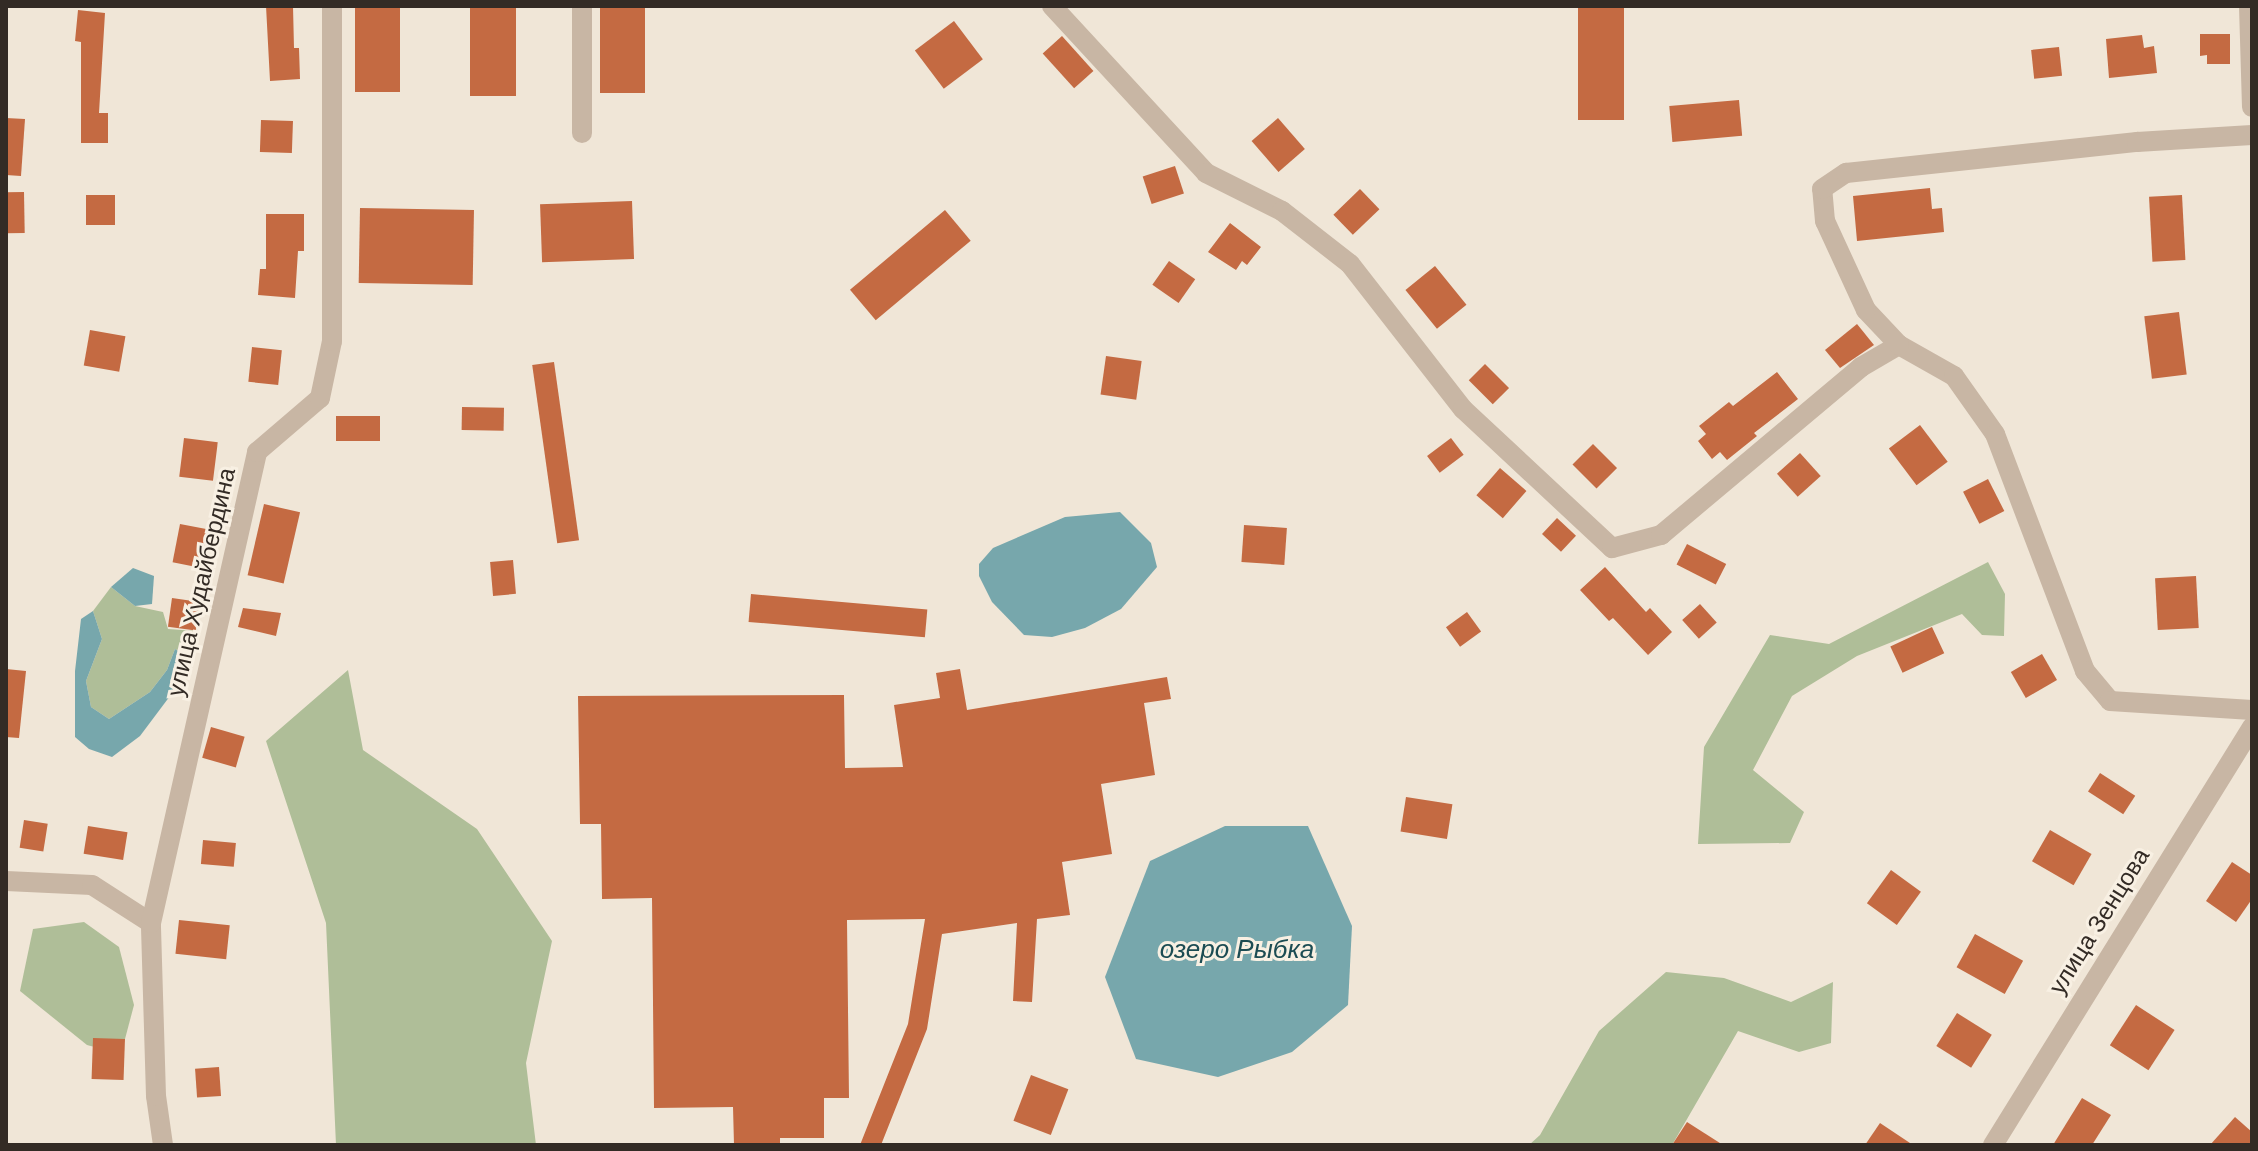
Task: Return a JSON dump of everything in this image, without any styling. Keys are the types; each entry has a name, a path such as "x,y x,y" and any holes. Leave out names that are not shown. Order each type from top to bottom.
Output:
{"street":[{"name":"улица Худайбердина","path":"163,1145 156,1096 151,923 257,452 320,398 332,341 332,6"},
{"path":"582,6 582,133"},
{"path":"1052,6 1206,173 1282,211 1350,264 1463,409 1612,548 1661,535 1861,367 1899,345"},
{"path":"2249,6 2252,107"},
{"path":"2252,135 2137,142 1846,173 1822,189 1825,221 1866,310 1899,345 1954,376 1995,434 2085,671 2110,701 2252,710"},
{"name":"улица Зенцова","path":"1993,1145 2252,727"},
{"path":"6,881 92,885 151,923"}],"green space":[{"path":"1988,562 2005,594 2004,636 1982,635 1962,614 1857,656 1792,696 1753,770 1804,812 1790,843 1698,844 1704,747 1770,635 1829,644"},
{"path":"111,587 135,606 163,612 168,629 196,631 197,645 183,654 175,649 167,670 150,692 109,719 91,707 86,681 102,639 93,611"},
{"path":"348,670 363,750 477,829 552,941 526,1063 536,1145 336,1145 326,923 266,741"},
{"path":"84,922 119,947 134,1005 125,1039 113,1052 87,1045 20,991 33,929"},
{"path":"1666,972 1724,978 1791,1002 1833,982 1831,1043 1799,1052 1738,1031 1672,1145 1529,1145 1540,1135 1599,1031"}],"water":[{"path":"1120,512 1151,543 1157,567 1121,609 1085,628 1052,637 1024,635 992,602 979,576 979,564 993,548 1065,517"},
{"path":"133,568 154,576 152,604 135,606 111,587"},
{"path":"93,611 102,639 86,681 91,707 109,719 150,692 167,670 175,649 183,654 173,692 140,736 112,757 89,749 75,737 75,671 81,619"},
{"name":"озеро Рыбка","path":"1225,826 1308,826 1352,926 1348,1005 1292,1052 1218,1077 1136,1059 1105,977 1150,861"}],"building":[{"path":"266,6 293,6 294,48 299,48 300,79 270,81"},
{"path":"355,6 400,6 400,92 355,92"},
{"path":"470,6 516,6 516,96 470,96"},
{"path":"600,6 645,6 645,93 600,93"},
{"path":"1578,6 1624,6 1624,120 1578,120"},
{"path":"78,10 105,13 99,113 108,113 108,143 81,143 81,42 75,41"},
{"path":"954,21 983,59 944,89 915,50"},
{"path":"2200,34 2230,34 2230,64 2207,64 2207,55 2200,56"},
{"path":"2142,35 2144,48 2154,46 2157,73 2109,78 2106,39"},
{"path":"1062,36 1093,71 1074,88 1043,53"},
{"path":"2059,47 2062,76 2034,79 2031,50"},
{"path":"1739,100 1742,136 1672,142 1669,106"},
{"path":"6,118 25,119 21,176 6,175"},
{"path":"1278,118 1305,149 1278,172 1252,141"},
{"path":"261,120 293,121 292,153 260,152"},
{"path":"1175,166 1184,194 1152,204 1143,177"},
{"path":"1930,188 1932,209 1942,208 1944,232 1857,241 1853,196"},
{"path":"1360,189 1379,209 1353,235 1333,215"},
{"path":"6,192 24,192 25,233 7,233"},
{"path":"86,195 115,195 115,225 86,225"},
{"path":"2182,195 2185,260 2152,262 2149,197"},
{"path":"632,201 634,259 542,262 540,204"},
{"path":"360,208 474,210 473,285 359,283"},
{"path":"945,210 971,241 876,320 850,290"},
{"path":"266,214 304,214 304,251 298,251 295,298 258,295 260,269 266,269"},
{"path":"1230,223 1261,247 1247,265 1242,261 1236,270 1208,252"},
{"path":"1169,261 1195,279 1179,303 1152,285"},
{"path":"1435,266 1466,305 1437,329 1405,290"},
{"path":"2179,312 2187,375 2152,379 2144,316"},
{"path":"1857,324 1874,345 1840,368 1825,350"},
{"path":"90,330 125,336 119,372 84,365"},
{"path":"252,347 282,350 278,385 248,382"},
{"path":"1106,356 1142,361 1136,400 1101,395"},
{"path":"554,362 579,540 557,543 532,365"},
{"path":"1485,364 1509,388 1493,404 1469,380"},
{"path":"1777,372 1798,399 1754,433 1757,436 1727,460 1720,452 1712,459 1698,441 1706,434 1699,426 1729,402 1733,406"},
{"path":"462,407 504,408 504,431 462,430"},
{"path":"336,416 380,416 380,441 336,441"},
{"path":"1920,425 1948,462 1917,485 1889,448"},
{"path":"184,438 218,442 213,481 179,477"},
{"path":"1451,438 1464,455 1440,473 1427,456"},
{"path":"1593,444 1617,468 1597,489 1572,465"},
{"path":"1800,453 1821,476 1798,497 1777,474"},
{"path":"1500,468 1526,491 1503,518 1476,495"},
{"path":"1988,479 2004,511 1979,524 1963,492"},
{"path":"264,504 300,512 284,583 248,575"},
{"path":"1557,518 1576,536 1561,552 1542,534"},
{"path":"180,524 211,530 204,568 173,562"},
{"path":"1244,525 1287,528 1284,565 1241,562"},
{"path":"1687,544 1726,564 1716,584 1677,564"},
{"path":"513,560 516,594 493,596 490,562"},
{"path":"1605,567 1646,612 1650,608 1672,632 1648,655 1613,618 1609,621 1580,590"},
{"path":"2196,576 2199,628 2158,630 2155,578"},
{"path":"751,594 927,609 925,637 749,622"},
{"path":"172,598 200,602 196,631 168,627"},
{"path":"1700,604 1717,623 1699,639 1682,620"},
{"path":"243,608 281,613 276,636 238,627"},
{"path":"1467,612 1481,631 1460,647 1446,627"},
{"path":"1932,627 1944,653 1903,673 1890,646"},
{"path":"2042,654 2057,680 2026,698 2011,672"},
{"path":"6,669 26,671 19,738 6,737"},
{"path":"960,669 967,710 1167,677 1171,699 1144,703 1155,775 1101,784 1112,854 1062,862 1070,915 1037,919 1032,1002 1013,1001 1017,923 942,934 927,1029 881,1145 860,1145 908,1024 925,919 847,920 849,1098 824,1098 824,1138 780,1138 780,1145 734,1145 733,1107 654,1108 652,898 602,899 601,824 580,824 578,696 844,695 845,768 903,767 894,705 940,698 936,673"},
{"path":"211,727 245,737 236,767 202,758"},
{"path":"2100,773 2135,796 2123,814 2088,791"},
{"path":"1406,797 1452,804 1447,839 1401,832"},
{"path":"24,820 48,824 43,851 20,848"},
{"path":"88,826 128,832 123,860 84,854"},
{"path":"2050,830 2092,854 2074,885 2032,861"},
{"path":"203,840 236,843 234,867 201,864"},
{"path":"2232,862 2252,875 2252,899 2236,922 2206,901"},
{"path":"1891,870 1921,892 1897,925 1867,903"},
{"path":"179,920 230,925 226,959 175,954"},
{"path":"1975,934 2023,961 2005,994 1957,967"},
{"path":"2136,1005 2175,1030 2148,1070 2110,1045"},
{"path":"1957,1013 1992,1035 1971,1068 1936,1046"},
{"path":"93,1038 125,1039 124,1080 92,1079"},
{"path":"219,1067 221,1096 197,1098 195,1069"},
{"path":"1031,1075 1068,1089 1051,1135 1013,1121"},
{"path":"2082,1098 2111,1115 2092,1145 2053,1145"},
{"path":"2235,1117 2252,1132 2252,1145 2210,1145"},
{"path":"1687,1122 1723,1145 1672,1145"},
{"path":"1880,1123 1913,1145 1865,1145"}]}
